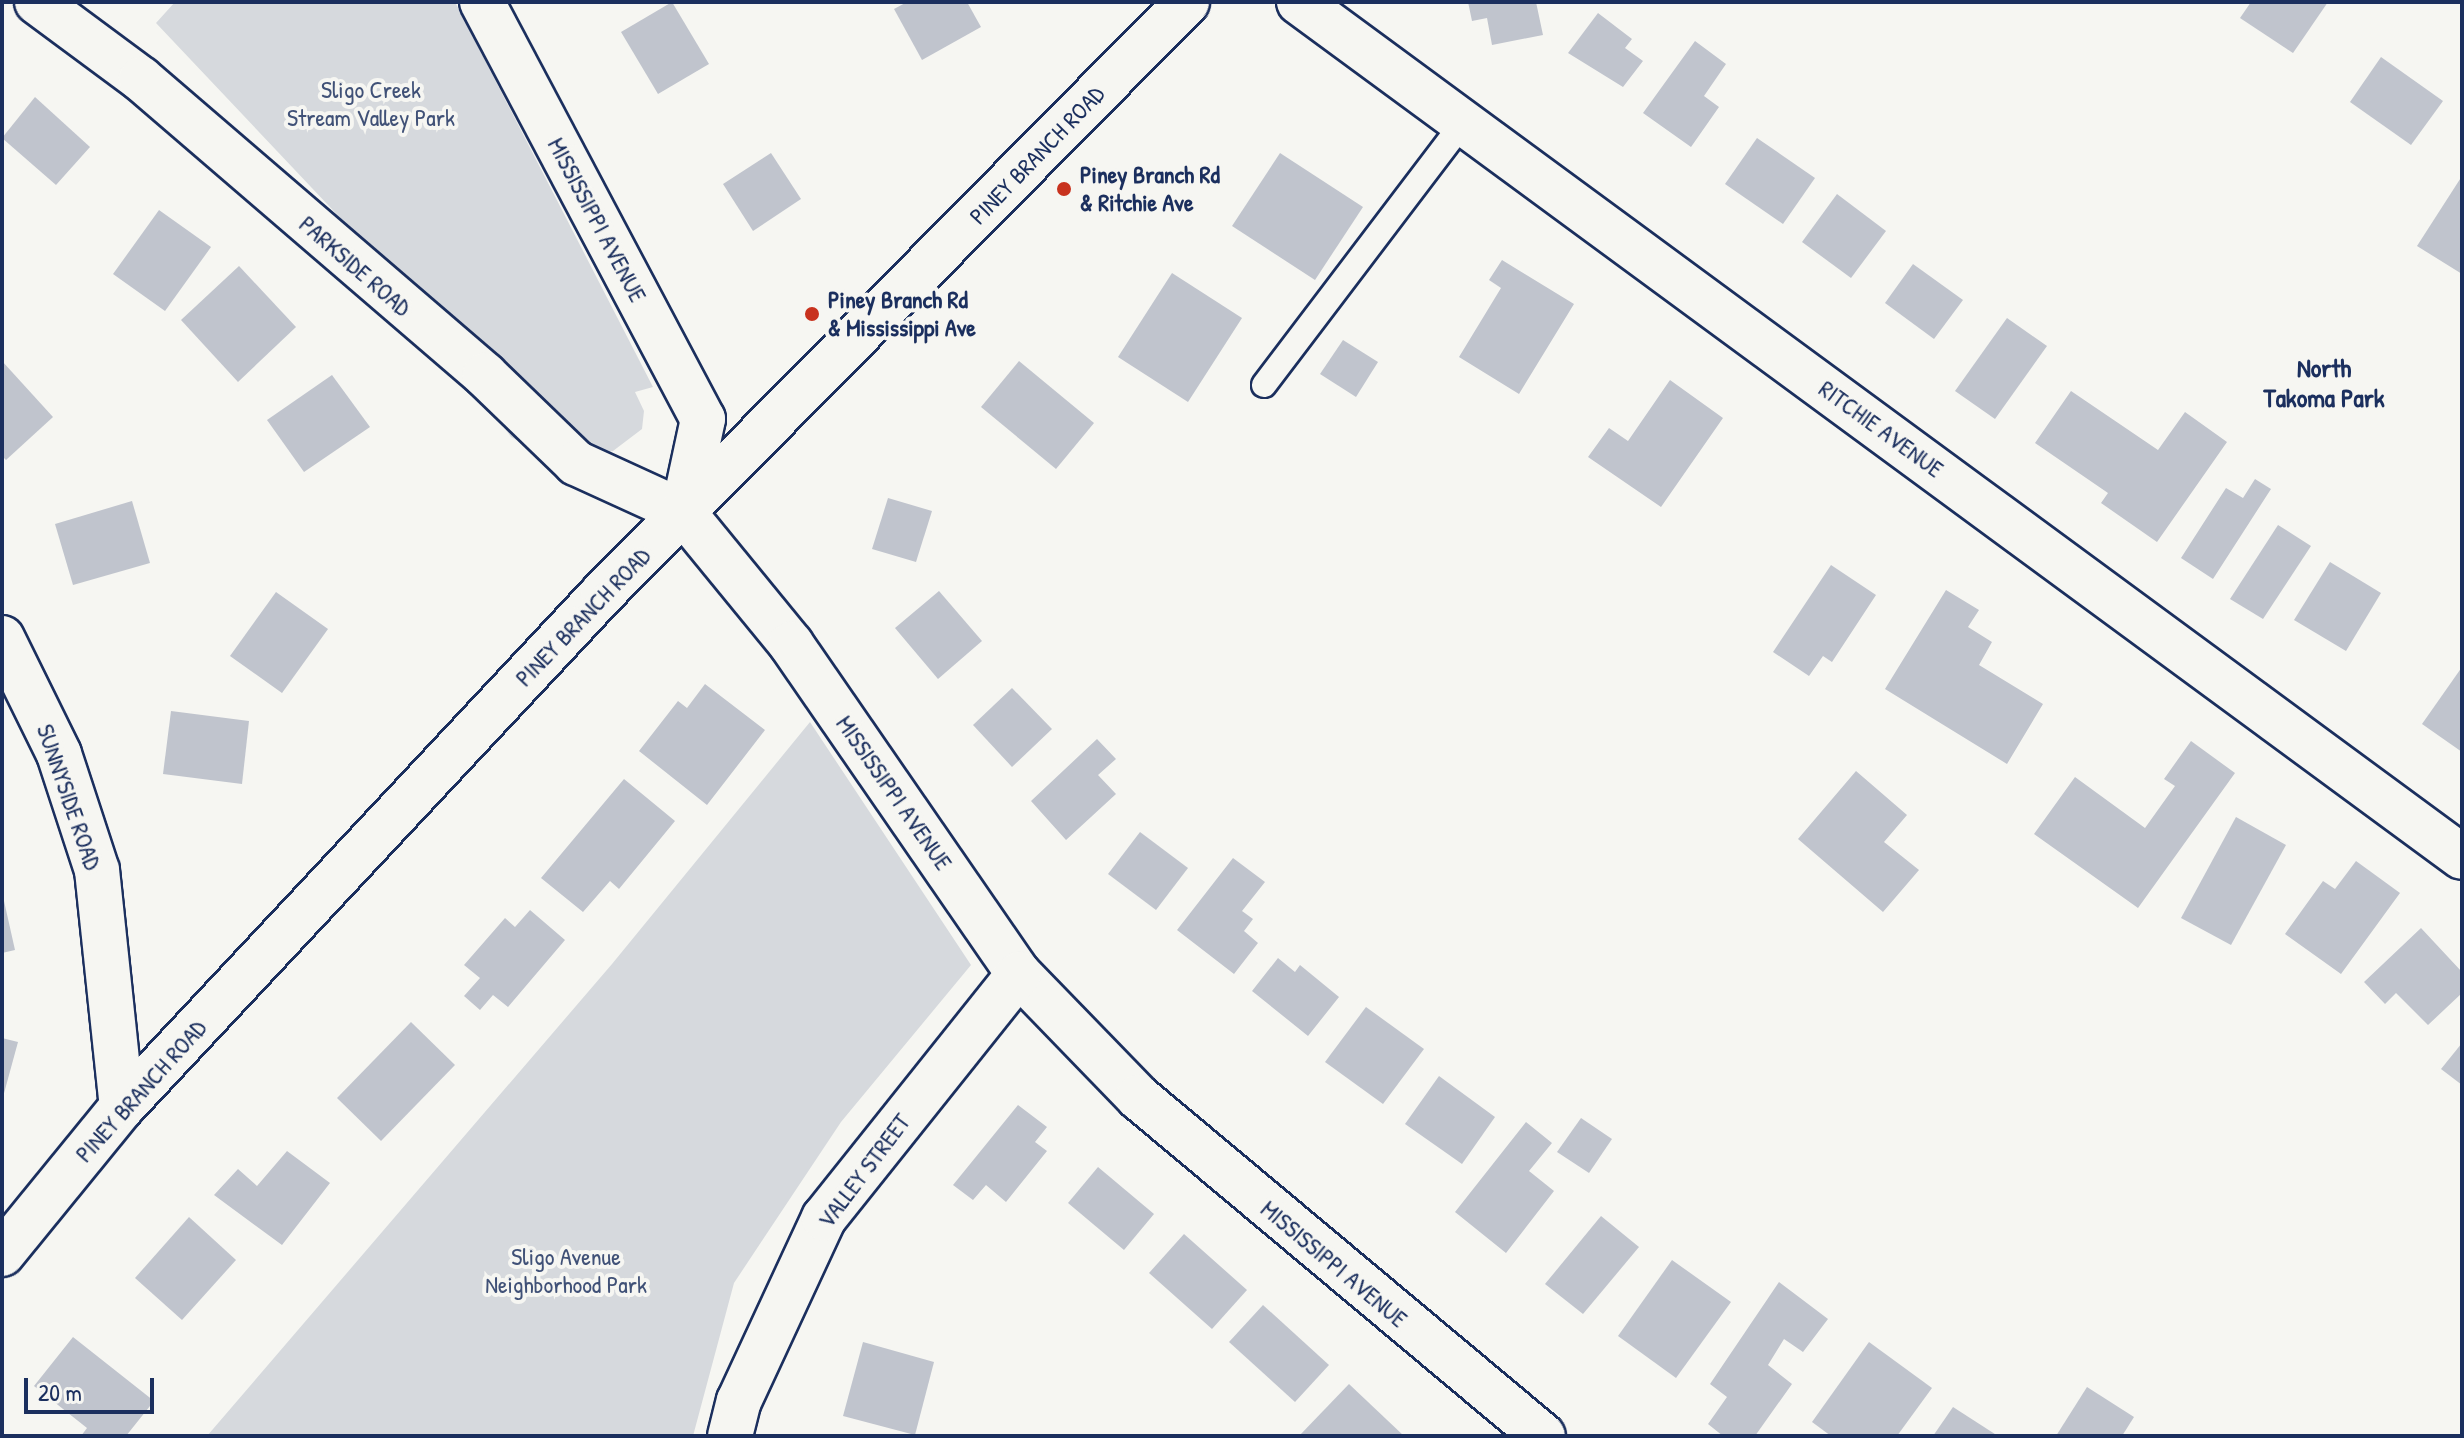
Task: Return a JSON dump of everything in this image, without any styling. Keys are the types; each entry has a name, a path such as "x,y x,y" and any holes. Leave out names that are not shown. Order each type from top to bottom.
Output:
{"street":[{"name":"PARKSIDE ROAD","path":"37,2 141,79 485,375 576,463 683,512"},
{"name":"MISSISSIPPI AVENUE","path":"482,2 703,419 683,512 791,644 1019,974 1138,1097 1543,1436"},
{"name":"PINEY BRANCH ROAD","path":"2,1254 122,1107 683,512 1187,2"},
{"name":"RITCHIE AVENUE","path":"1299,2 2462,857"},
{"name":"SUNNYSIDE ROAD","path":"2,638 59,754 97,870 122,1107"},
{"name":"VALLEY STREET","path":"730,1436 739,1401 824,1218 1019,974"}],"lane":[{"path":"1264,385 1463,123"}],"green space":[{"name":"Sligo Creek Stream Valley Park","path":"175,2 455,2 653,387 635,392 644,411 642,429 613,451 580,458 542,453 511,437 398,279 156,23"},
{"name":"Sligo Avenue Neighborhood Park","path":"810,722 971,965 841,1122 734,1283 693,1436 207,1436 612,964"}],"building":[{"path":"672,2 709,64 658,94 621,32"},
{"path":"907,2 967,2 981,27 922,60 894,9"},
{"path":"1468,2 1536,2 1543,35 1492,45 1487,18 1472,21"},
{"path":"2251,2 2328,2 2293,53 2240,18"},
{"path":"1598,13 1632,39 1625,48 1643,61 1623,87 1568,53"},
{"path":"1695,41 1726,64 1704,96 1719,107 1691,147 1643,113"},
{"path":"2381,57 2443,101 2411,145 2350,102"},
{"path":"35,97 90,147 56,185 2,138"},
{"path":"1757,138 1815,178 1783,224 1725,184"},
{"path":"771,153 801,199 753,231 723,184"},
{"path":"1280,153 1363,207 1315,280 1232,226"},
{"path":"2462,176 2462,274 2417,246"},
{"path":"1837,194 1886,231 1851,278 1802,242"},
{"path":"159,210 211,247 165,311 113,274"},
{"path":"1502,260 1574,304 1519,394 1459,357 1501,288 1489,280"},
{"path":"1913,264 1963,300 1934,339 1885,303"},
{"path":"239,266 296,327 238,382 181,320"},
{"path":"1172,273 1242,318 1188,402 1118,357"},
{"path":"2007,318 2047,346 1995,419 1955,391"},
{"path":"1343,340 1378,362 1356,397 1320,374"},
{"path":"2,361 53,417 6,460 2,456"},
{"path":"1019,361 1094,423 1056,469 981,407"},
{"path":"332,375 370,427 304,472 267,420"},
{"path":"1670,380 1723,418 1661,507 1588,457 1609,428 1628,441"},
{"path":"2071,391 2158,450 2185,412 2227,442 2157,542 2101,503 2108,493 2035,443"},
{"path":"2255,479 2271,489 2213,579 2181,558 2226,488 2243,498"},
{"path":"888,498 932,511 916,562 872,549"},
{"path":"132,501 150,563 73,585 55,524"},
{"path":"2278,525 2311,546 2263,619 2230,599"},
{"path":"2330,562 2381,593 2346,651 2294,620"},
{"path":"1831,565 1876,595 1832,662 1823,656 1809,676 1773,652"},
{"path":"1946,590 1979,610 1968,627 1992,642 1979,665 2043,704 2007,764 1885,689"},
{"path":"939,591 982,641 938,679 895,628"},
{"path":"276,592 328,629 282,693 230,656"},
{"path":"2462,667 2462,752 2422,724"},
{"path":"705,684 765,730 707,805 639,751 678,701 687,708"},
{"path":"1012,688 1052,729 1012,767 973,725"},
{"path":"171,711 249,721 242,784 163,774"},
{"path":"1097,739 1116,759 1098,775 1116,794 1066,840 1031,801"},
{"path":"2191,741 2235,773 2138,908 2034,834 2075,777 2145,828 2175,786 2164,779"},
{"path":"1856,771 1907,815 1884,842 1919,870 1883,912 1798,839"},
{"path":"624,779 675,821 619,889 610,881 583,912 541,878"},
{"path":"2236,817 2286,845 2231,945 2181,918"},
{"path":"1140,832 1188,868 1156,910 1108,874"},
{"path":"1233,858 1265,882 1242,911 1253,919 1244,931 1258,943 1234,974 1177,930"},
{"path":"2356,861 2400,893 2341,974 2285,934 2323,881 2335,889"},
{"path":"2,892 15,950 2,953"},
{"path":"530,910 565,940 508,1007 493,995 480,1010 464,996 480,978 464,965 505,918 515,927"},
{"path":"2421,928 2462,972 2462,993 2428,1025 2396,993 2385,1004 2364,982"},
{"path":"1278,958 1295,972 1300,965 1339,997 1308,1036 1252,991"},
{"path":"1366,1007 1424,1049 1383,1104 1325,1062"},
{"path":"411,1022 455,1065 381,1141 337,1098"},
{"path":"2,1038 18,1042 3,1097 2,1097"},
{"path":"2462,1043 2462,1085 2441,1069"},
{"path":"1439,1076 1495,1117 1462,1164 1405,1124"},
{"path":"1018,1105 1047,1127 1035,1142 1047,1151 1006,1202 986,1185 973,1200 953,1185"},
{"path":"1581,1118 1612,1139 1589,1173 1557,1152"},
{"path":"1526,1122 1552,1143 1529,1171 1554,1191 1506,1253 1455,1212"},
{"path":"287,1151 330,1183 282,1245 214,1195 238,1169 257,1186"},
{"path":"1098,1167 1154,1214 1124,1250 1068,1203"},
{"path":"1601,1216 1639,1247 1583,1314 1545,1284"},
{"path":"189,1217 236,1260 182,1320 135,1278"},
{"path":"1184,1234 1247,1290 1212,1329 1149,1273"},
{"path":"1672,1260 1731,1302 1676,1378 1618,1336"},
{"path":"1779,1282 1828,1319 1803,1352 1784,1339 1768,1365 1792,1384 1755,1436 1723,1436 1708,1424 1727,1397 1710,1384"},
{"path":"1263,1305 1329,1365 1295,1402 1229,1342"},
{"path":"73,1337 154,1401 126,1436 81,1436 87,1428 34,1386"},
{"path":"863,1342 934,1362 915,1435 843,1416"},
{"path":"1869,1342 1932,1388 1897,1436 1831,1436 1812,1422"},
{"path":"1349,1384 1404,1436 1299,1436"},
{"path":"2087,1387 2134,1417 2122,1436 2056,1436"},
{"path":"1953,1407 1998,1436 1933,1436"}],"place":[{"name":"Piney Branch Rd & Ritchie Ave","path":"1064,189"},
{"name":"Piney Branch Rd & Mississippi Ave","path":"812,314"}],"district":[{"name":"North Takoma Park","path":"2324,383"}]}
